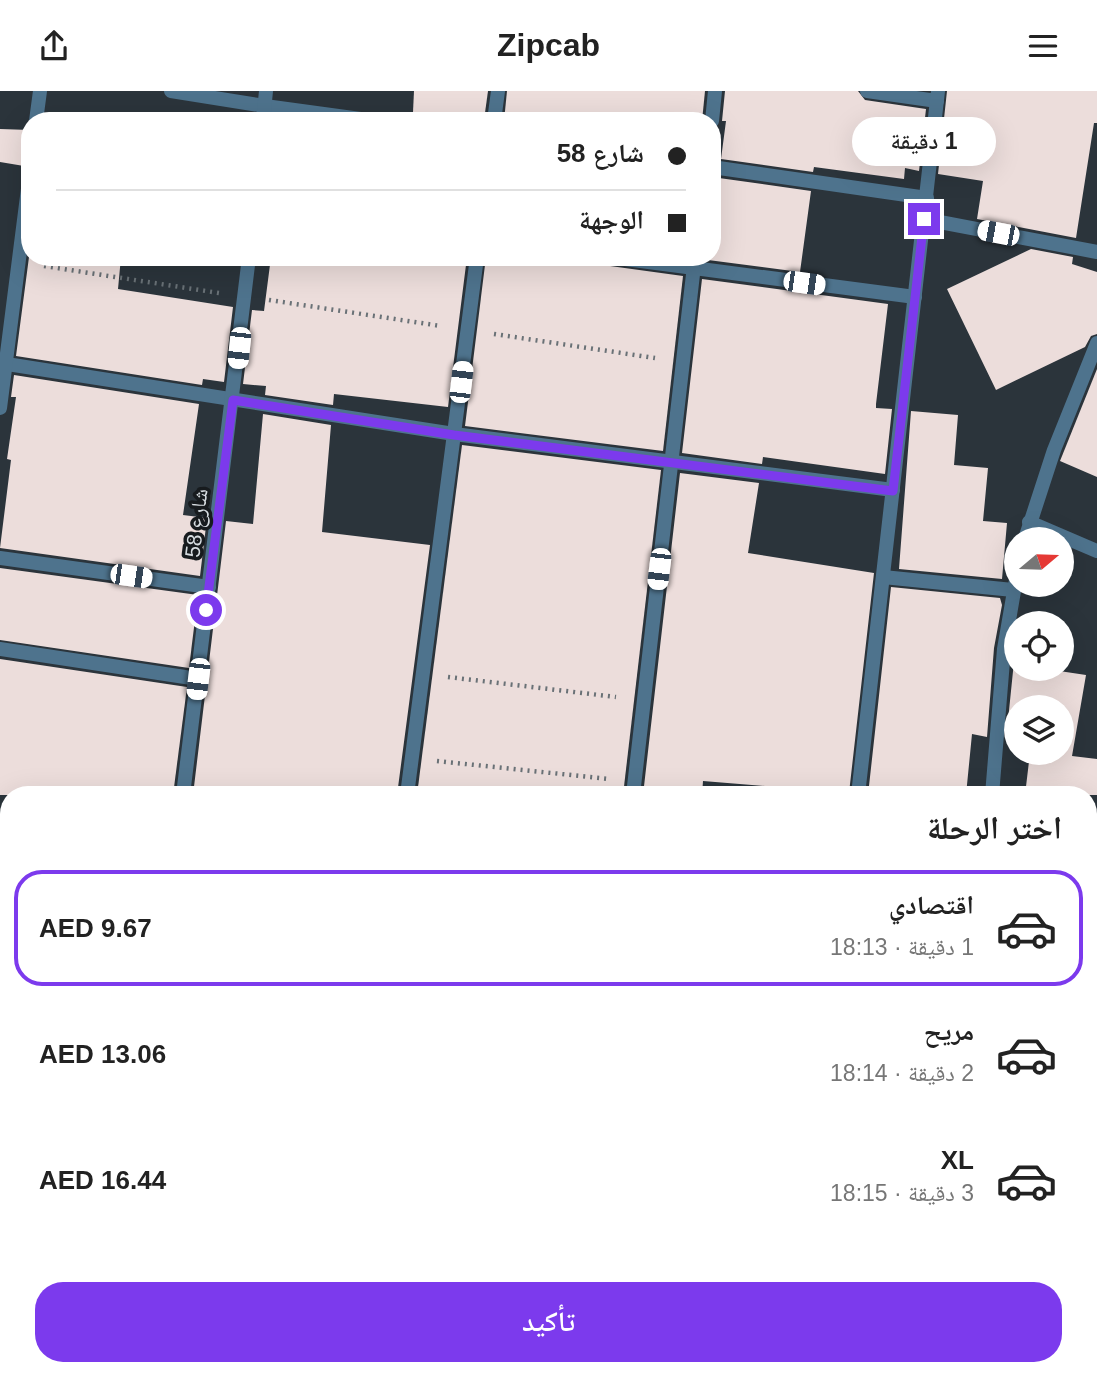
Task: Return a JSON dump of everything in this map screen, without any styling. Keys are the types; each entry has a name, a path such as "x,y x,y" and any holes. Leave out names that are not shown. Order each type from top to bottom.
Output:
{"street":[{"path":"37,112 40,91"},
{"path":"171,91 265,98 332,112"},
{"path":"495,112 498,91"},
{"path":"713,112 715,91"},
{"path":"859,786 938,96 867,91"},
{"path":"721,168 927,198"},
{"path":"924,219 1097,252"},
{"path":"0,408 3,364 21,247"},
{"name":"شارع 58","path":"184,786 248,266"},
{"path":"408,786 476,266"},
{"path":"634,786 695,266"},
{"path":"714,266 915,297"},
{"path":"1028,527 1097,343"},
{"path":"3,364 454,435 893,491"},
{"path":"1029,522 1097,551"},
{"path":"0,558 209,587"},
{"path":"883,577 1004,589"},
{"path":"993,786 1004,649 1012,597"},
{"path":"0,649 198,679"},
{"path":"1097,1219 1097,1296"}],"path":[{"path":"39,266 684,362"},
{"path":"423,674 644,700"},
{"path":"412,758 619,786"}],"building":[{"path":"414,91 488,91 485,112 413,112"},
{"path":"507,91 705,91 703,112 505,112"},
{"path":"725,91 858,91 865,100 926,109 919,171 905,168 904,179 814,167 813,172 721,159 726,121 722,121"},
{"path":"947,91 1097,91 1097,123 1094,123 1076,238 977,219 983,181 938,174"},
{"path":"0,129 21,130 21,166 0,162"},
{"path":"721,178 811,191 800,272 721,262"},
{"path":"1031,249 1073,257 1072,264 1097,272 1097,334 1091,336 1085,347 996,390 947,289"},
{"path":"28,266 120,266 118,289 233,307 224,382 203,379 202,385 16,356"},
{"path":"270,266 466,266 448,407 334,394 333,405 265,395 266,386 243,384 252,310 264,311"},
{"path":"485,266 610,266 683,276 663,451 465,426"},
{"path":"702,279 888,304 876,404 876,408 892,409 885,474 763,457 762,464 682,453"},
{"path":"1097,369 1097,477 1060,461"},
{"path":"14,375 199,404 183,515 207,518 200,576 0,548 11,460 7,459 16,397 11,397"},
{"path":"911,411 958,415 954,465 988,468 983,521 1007,523 1007,527 1004,527 1002,579 899,569"},
{"path":"263,414 331,425 322,532 430,545 398,786 194,786 226,521 253,524"},
{"path":"462,445 661,470 624,786 418,786"},
{"path":"680,473 759,483 748,553 874,573 850,786 764,786 703,781 703,786 644,786"},
{"path":"0,568 198,595 189,668 0,640"},
{"path":"891,587 1000,598 1002,605 994,648 987,737 972,734 967,786 869,786"},
{"path":"0,659 187,687 174,786 0,786"},
{"path":"1074,673 1086,675 1074,744 1074,695 1011,695 1012,681 1074,681"},
{"path":"1074,756 1097,759 1097,786 1026,786 1029,765 1074,765"}],"route":[{"path":"206,610 233,400 454,435 893,491 924,219"}]}
